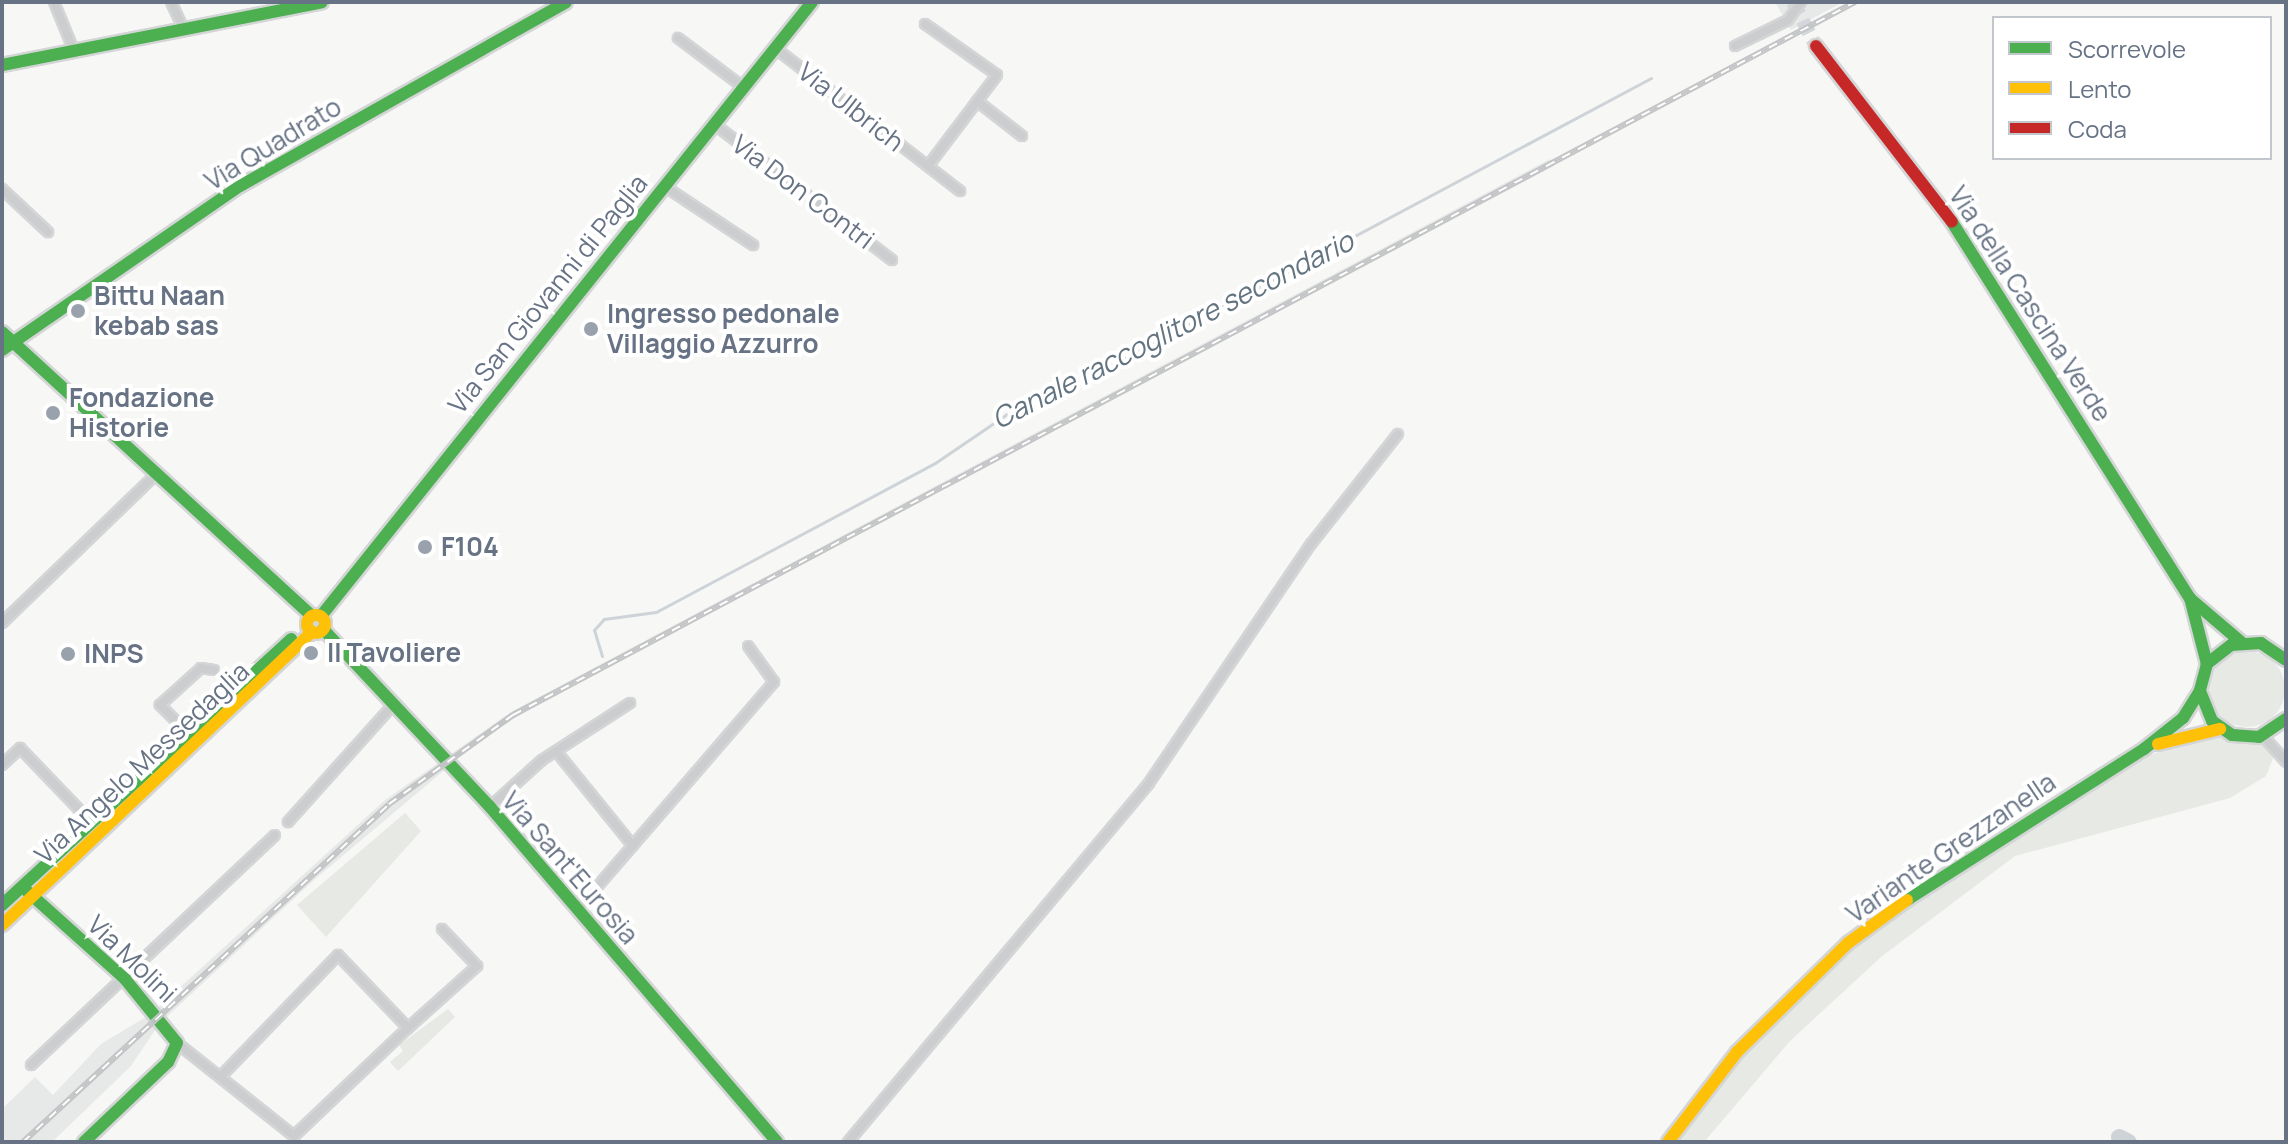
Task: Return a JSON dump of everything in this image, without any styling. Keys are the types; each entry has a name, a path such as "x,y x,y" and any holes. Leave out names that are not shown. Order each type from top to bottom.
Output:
{"main road":[{"path":"2,65 322,2"},
{"name":"Via Quadrato","path":"2,350 7,336 240,186 566,2"},
{"name":"Via San Giovanni di Paglia","path":"315,624 812,2"},
{"name":"Via della Cascina Verde","path":"1816,46 1946,208 2190,598"},
{"name":"Via Sant'Eurosia","path":"7,336 153,477 315,624 393,705 490,807 777,1142"},
{"path":"2190,598 2207,664 2241,642"},
{"path":"2190,598 2241,642 2284,655"},
{"name":"Via Angelo Messedaglia","path":"2,905 234,690 315,624"},
{"name":"Via Angelo Messedaglia","path":"2,925 315,624"},
{"name":"Variante Grezzanella","path":"1668,1142 1737,1052 1848,943 1946,871 2144,749 2183,718 2200,691 2207,664"},
{"path":"2200,691 2220,729"},
{"path":"2262,735 2285,720"},
{"name":"Variante Grezzanella","path":"2144,749 2220,729 2262,735"},
{"path":"17,892 33,895"},
{"name":"Via Molini","path":"33,895 125,979 177,1043 168,1062 84,1142"}],"street":[{"path":"54,2 74,51"},
{"path":"171,2 184,30"},
{"path":"1735,46 1788,20 1801,2"},
{"name":"Via Ulbrich","path":"925,24 997,75 928,166"},
{"path":"678,38 743,87"},
{"name":"Via Ulbrich","path":"775,48 960,191"},
{"path":"977,101 1022,136"},
{"name":"Via Don Contri","path":"714,124 892,260"},
{"path":"664,186 753,245"},
{"path":"2,189 48,232"},
{"path":"848,1142 1149,783 1311,544 1398,434"},
{"path":"2,623 153,477"},
{"path":"578,909 774,682 748,646"},
{"name":"Via Angelo Messedaglia","path":"188,733 160,705 201,668 214,670"},
{"name":"Via Angelo Messedaglia","path":"224,678 234,690"},
{"path":"490,807 556,751 630,703"},
{"path":"288,822 393,705"},
{"path":"2285,720 2286,736"},
{"path":"2262,735 2286,762"},
{"path":"2,765 20,748 91,822"},
{"path":"556,751 633,846"},
{"path":"31,1065 275,835"},
{"path":"177,1043 294,1136 477,966 442,929"},
{"path":"221,1076 338,955 408,1028"}],"shaded area":[{"path":"1775,2 1843,2 1791,30"},
{"path":"1550,159 1554,166 591,673 485,736 314,880 159,1024 131,1066 52,1142 2,1142 2,1109 35,1077 53,1095 101,1044 151,1014 385,800 511,712"},
{"path":"2247,651 2261,654 2274,662 2282,675 2285,689 2282,703 2274,716 2261,724 2247,727 2233,724 2220,716 2212,703 2209,689 2212,675 2220,662 2233,654"},
{"path":"2215,735 2266,744 2274,756 2266,776 2230,798 2015,856 1881,957 1790,1041 1704,1142 1672,1142 1747,1047 1859,939 1951,873 2142,757"},
{"path":"405,813 421,831 326,937 297,905"},
{"path":"448,1009 455,1017 398,1071 390,1062 403,1051 399,1045"}],"waterway":[{"name":"Canale raccoglitore secondario","path":"602,656 594,630 604,619 656,612 935,463 1035,395 1073,386 1651,78"},
{"path":"2119,1137 2129,1142"}],"tunnel":[{"path":"1793,2 1816,46"}],"railway":[{"path":"23,1142 389,804 513,715 1855,2"}],"traffic: fast":[{"path":"2,65 322,2"},
{"path":"2,350 240,186 566,2"},
{"path":"321,616 812,2"},
{"path":"1952,222 2190,598 2207,664"},
{"path":"2,332 312,616"},
{"path":"2193,601 2241,642"},
{"path":"323,629 490,807 777,1142"},
{"path":"2,905 291,639"},
{"path":"2286,660 2261,643 2231,645 2207,664 2200,691 2212,721 2232,735 2259,737 2286,719"},
{"path":"1907,900 2144,749 2183,718 2200,691"},
{"path":"27,891 125,979 177,1043 168,1062 84,1142"}],"traffic: slow":[{"path":"316,615 325,624 316,633 307,624 316,615"},
{"path":"2,925 312,632"},
{"path":"2158,744 2220,729"},
{"path":"1668,1142 1737,1052 1848,943 1907,900"}],"traffic: jam":[{"path":"1816,46 1952,222"}],"place":[{"name":"Bittu Naan kebab sas","path":"78,311"},
{"name":"Ingresso pedonale Villaggio Azzurro","path":"591,329"},
{"name":"Fondazione Historie","path":"53,413"},
{"name":"F104","path":"425,547"},
{"name":"Il Tavoliere","path":"311,653"},
{"name":"INPS","path":"68,654"}]}
